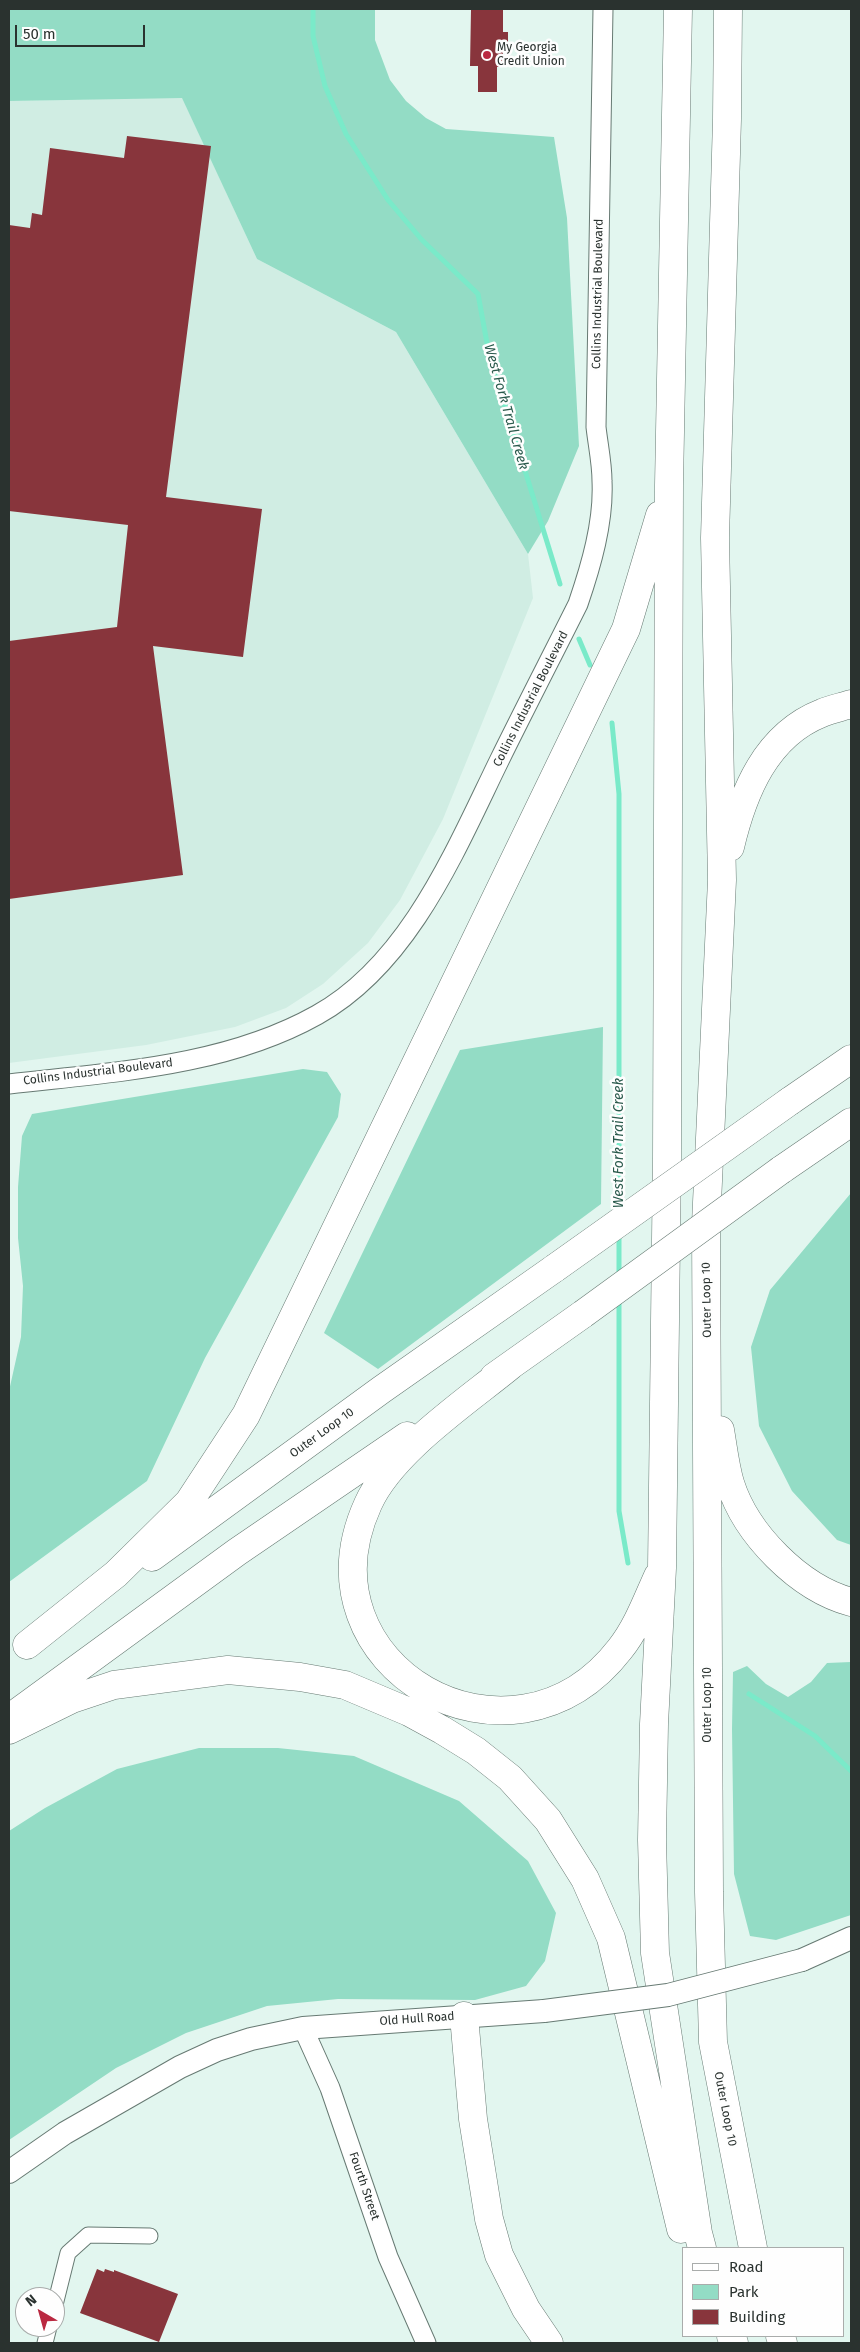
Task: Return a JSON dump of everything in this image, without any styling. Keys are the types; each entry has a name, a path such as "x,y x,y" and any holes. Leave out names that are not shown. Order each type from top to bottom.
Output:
{"highway":[{"path":"678,9 669,485 668,1157 662,1568 654,1724 652,1840 655,1954 698,2234 702,2247"},
{"path":"722,880 716,538 726,16"},
{"path":"18,1651 116,1574 189,1502 246,1415 626,630 669,485"},
{"path":"722,880 737,818 753,780 768,755 789,731 821,713 851,704"},
{"name":"Outer Loop 10","path":"722,880 706,1224 709,1892 713,2042 753,2247"},
{"name":"Outer Loop 10","path":"18,1651 851,1059"},
{"path":"9,1718 237,1552 510,1366 781,1170 851,1122"},
{"path":"707,1337 722,1446 730,1483 742,1511 759,1537 797,1573 820,1589 851,1602"},
{"path":"510,1366 405,1453 384,1478 368,1504 357,1535 354,1553 354,1588 364,1622 385,1657 402,1675 427,1693 448,1703 487,1711 512,1711 550,1702 573,1691 593,1676 621,1649 642,1611 662,1568"},
{"path":"9,1730 72,1699 114,1685 228,1670 300,1677 345,1685 409,1712 476,1751 510,1778 548,1820 585,1879 611,1938 682,2236 688,2247"},
{"path":"464,2016 473,2119 489,2219 499,2255 526,2309 549,2343"}],"main road":[{"name":"Old Hull Road","path":"9,2172 66,2133 180,2067 217,2050 251,2039 303,2028 544,2011 668,1995 802,1960 851,1938"}],"street":[{"name":"Collins Industrial Boulevard","path":"9,1084 143,1069 195,1059 245,1045 294,1027 340,1001 378,967 396,947 438,881 578,604 586,580 598,529 602,482 596,427 603,9"},
{"name":"Fourth Street","path":"303,2028 330,2088 388,2257 426,2343"},
{"path":"60,2287 68,2253 88,2235 150,2236"}],"shaded area":[{"path":"182,97 257,259 396,332 528,554 533,598 443,819 400,900 368,943 323,984 286,1008 235,1027 146,1045 9,1063 9,101"}],"green space":[{"path":"9,9 375,9 375,40 390,80 406,101 426,118 446,129 554,137 567,218 579,446 548,521 528,554 396,332 257,259 182,98 9,101"},
{"path":"603,1027 601,1204 378,1369 324,1333 460,1050"},
{"path":"303,1069 327,1072 341,1094 338,1117 205,1358 147,1481 9,1582 9,1391 21,1337 23,1286 18,1238 18,1187 22,1136 32,1114"},
{"path":"851,1193 851,1545 837,1540 792,1491 759,1426 751,1347 770,1290"},
{"path":"851,1662 851,1915 776,1940 750,1936 734,1874 733,1672 747,1666 766,1684 788,1697 811,1682 827,1663"},
{"path":"199,1748 278,1748 354,1756 459,1801 528,1861 556,1913 545,1961 526,1986 475,2000 338,1999 267,2006 186,2033 116,2068 9,2140 9,1831 45,1808 117,1769"}],"building":[{"name":"My Georgia Credit Union","path":"471,10 503,10 503,32 508,32 508,44 503,45 503,67 497,67 497,92 478,92 478,66 470,66"},
{"path":"127,136 211,146 166,497 262,509 243,657 153,646 183,875 9,899 9,641 117,627 128,525 9,511 9,225 30,228 32,213 42,215 50,148 124,158"},
{"path":"97,2269 104,2272 105,2269 114,2272 114,2270 178,2294 159,2342 80,2313"}],"waterway":[{"name":"West Fork Trail Creek","path":"313,9 313,36 325,86 346,134 388,200 422,240 478,294 489,354 560,584"},
{"name":"West Fork Trail Creek","path":"579,639 590,665"},
{"name":"West Fork Trail Creek","path":"612,723 619,794 619,1212"},
{"name":"West Fork Trail Creek","path":"619,1233 619,1277"},
{"name":"West Fork Trail Creek","path":"619,1298 619,1511 628,1563"},
{"name":"West Fork Trail Creek","path":"749,1694 815,1736 851,1771"}],"place":[{"name":"My Georgia Credit Union","path":"487,55"}]}
